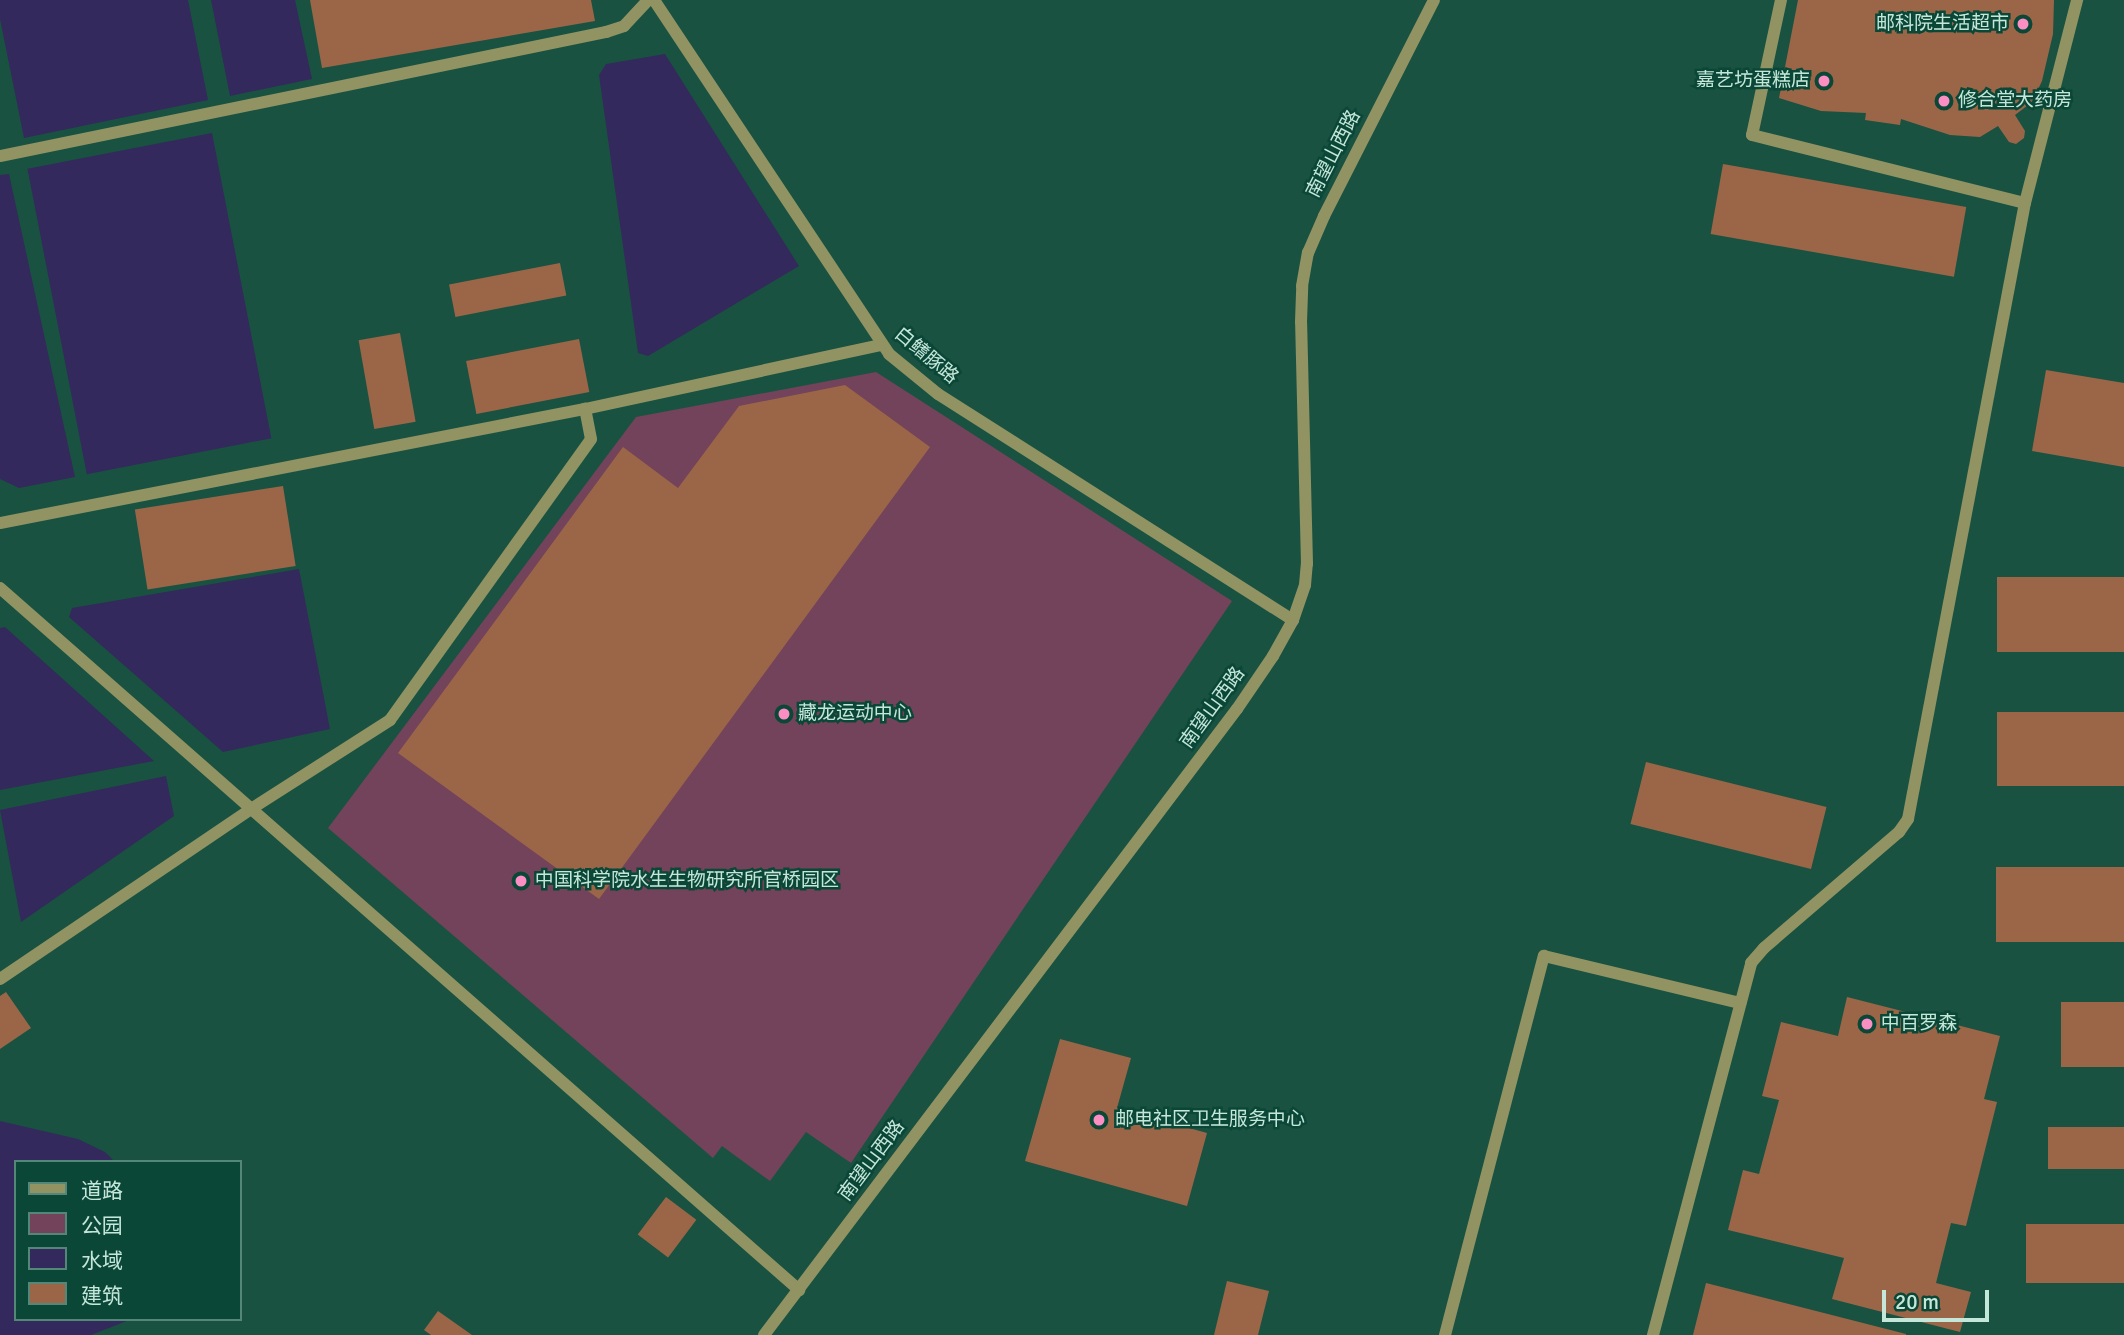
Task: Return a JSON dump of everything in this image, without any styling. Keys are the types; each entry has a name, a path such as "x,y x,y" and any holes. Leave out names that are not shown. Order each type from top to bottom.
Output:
{"street":[{"path":"0,156 606,32 624,26 648,0"},
{"name":"白鳍豚路","path":"654,0 880,345 938,394 1293,620"},
{"name":"南望山西路","path":"764,1335 1237,709 1273,656 1293,620 1305,585 1307,564 1301,322 1302,286 1308,253 1434,0"},
{"path":"1781,0 1752,135 2025,204"},
{"path":"1653,1335 1751,963 1764,947 1899,832 1908,819 2025,204 2077,0"},
{"path":"0,523 585,409 880,345"},
{"path":"0,979 251,809 390,720 592,439 585,409"},
{"path":"0,588 799,1290"},
{"path":"1445,1335 1544,956 1740,1003"}],"green space":[{"name":"藏龙运动中心","path":"876,372 1232,601 851,1163 806,1132 770,1181 722,1146 713,1158 328,828 636,417"}],"water":[{"path":"0,0 188,0 208,100 24,138 0,19"},
{"path":"211,0 295,0 312,79 230,96"},
{"path":"665,54 799,266 648,356 638,353 599,75 606,64"},
{"path":"212,133 271,438 87,474 27,169"},
{"path":"9,174 75,477 19,488 0,479 0,175"},
{"path":"299,569 330,729 223,752 69,617 72,608"},
{"path":"5,627 154,761 0,790 0,628"},
{"path":"166,776 174,816 21,922 0,810"},
{"path":"0,1121 78,1139 105,1152 113,1160 14,1160 14,1321 127,1321 91,1335 0,1335"}],"building":[{"path":"310,0 591,0 595,21 322,68"},
{"path":"1798,0 2054,0 2053,34 2042,81 2032,102 2015,115 2025,131 2024,138 2016,144 2009,142 1998,126 1980,137 1950,135 1901,119 1900,125 1865,120 1866,113 1821,111 1779,98"},
{"path":"1723,164 1966,207 1954,277 1711,234"},
{"path":"560,263 566,295 455,317 449,285"},
{"path":"400,333 416,422 374,429 359,340"},
{"path":"579,339 589,392 476,414 466,361"},
{"path":"2046,370 2124,383 2124,467 2032,451"},
{"path":"845,385 930,447 599,899 398,753 623,447 678,488 739,406"},
{"path":"283,486 296,566 148,589 135,509"},
{"path":"1997,577 2124,577 2124,652 1997,652"},
{"path":"1997,712 2124,712 2124,786 1997,786"},
{"path":"1646,762 1826,807 1811,869 1631,824"},
{"path":"1996,867 2124,867 2124,942 1996,942"},
{"path":"6,992 31,1028 0,1049 0,996"},
{"path":"1847,997 2000,1036 1984,1099 1997,1102 1966,1226 1951,1223 1936,1283 1971,1292 1960,1332 1832,1299 1844,1258 1728,1230 1743,1170 1759,1174 1779,1100 1762,1096 1781,1022 1838,1036"},
{"path":"2061,1002 2124,1002 2124,1067 2061,1067"},
{"name":"邮电社区卫生服务中心","path":"1060,1039 1131,1058 1117,1108 1207,1133 1187,1206 1025,1161"},
{"path":"2048,1127 2124,1127 2124,1169 2048,1169"},
{"path":"666,1197 696,1220 668,1257 638,1235"},
{"path":"2026,1224 2124,1224 2124,1283 2026,1283"},
{"path":"1227,1281 1269,1291 1258,1335 1214,1335"},
{"path":"1706,1283 1906,1334 1906,1335 1693,1335"},
{"path":"438,1311 472,1335 431,1335 424,1330"}],"place":[{"name":"邮科院生活超市","path":"2023,24"},
{"name":"嘉艺坊蛋糕店","path":"1824,81"},
{"name":"修合堂大药房","path":"1944,101"},
{"name":"藏龙运动中心","path":"784,714"},
{"name":"中国科学院水生生物研究所官桥园区","path":"521,881"},
{"name":"中百罗森","path":"1867,1024"},
{"name":"邮电社区卫生服务中心","path":"1099,1120"}]}
